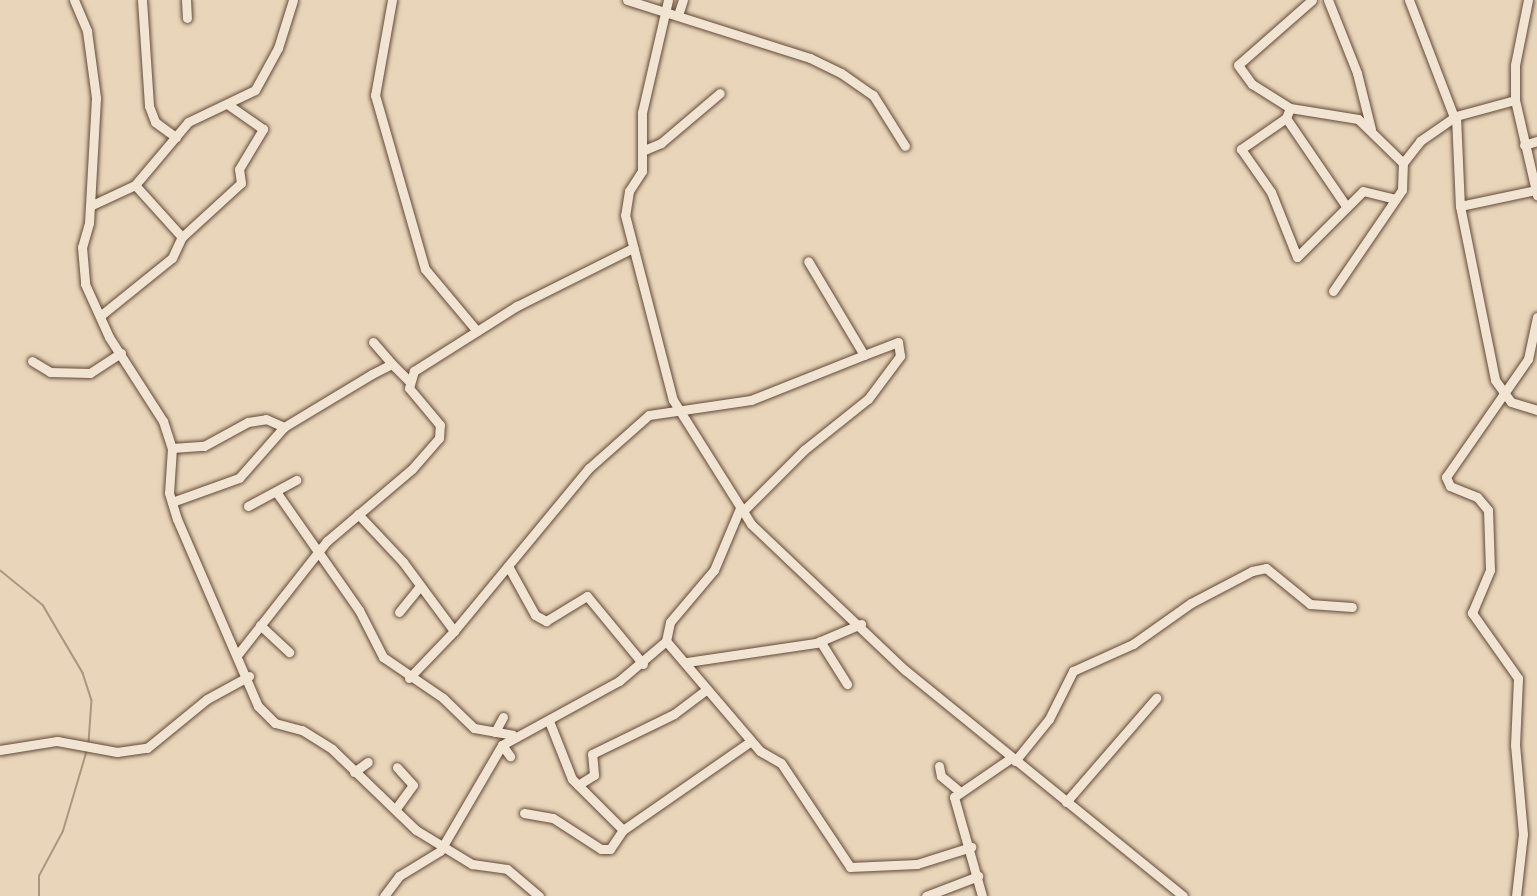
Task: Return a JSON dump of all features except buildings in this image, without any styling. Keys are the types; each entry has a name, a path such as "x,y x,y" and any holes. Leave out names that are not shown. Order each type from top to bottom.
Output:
{"street":[{"path":"74,0 87,31 96,98 90,206 82,247 85,284 121,353 163,421 172,448 172,502 216,591 225,638 238,654 249,676 258,706 275,723 322,741 354,772 397,807 416,830 472,864 507,869 539,896"},
{"path":"142,0 149,106 155,122 176,137"},
{"path":"186,0 187,18"},
{"path":"90,206 135,185 176,137 204,113 230,106 255,90 278,48 293,0"},
{"path":"392,0 375,95 425,269 477,331"},
{"path":"627,0 810,58 857,82 873,94 905,146"},
{"path":"668,0 642,113 642,171 625,201 633,248 666,381 679,410 741,510 861,624 905,670 1177,894"},
{"path":"678,15 683,0"},
{"path":"1312,0 1238,65 1252,84 1290,108 1358,119 1371,129 1402,163 1403,186 1333,291"},
{"path":"1328,0 1358,73 1371,129"},
{"path":"1408,0 1455,117 1460,206 1492,370 1503,397 1537,410"},
{"path":"1460,206 1537,192 1515,100 1515,65 1528,0"},
{"path":"642,151 661,143 720,93"},
{"path":"1402,163 1420,141 1455,117 1515,100"},
{"path":"100,316 172,258 182,237 241,183 239,169 263,129 230,106"},
{"path":"1290,108 1286,118 1241,149 1271,192 1297,257 1363,191 1395,199"},
{"path":"1286,118 1346,206"},
{"path":"1524,145 1537,141"},
{"path":"135,185 182,237"},
{"path":"408,380 477,331 633,248"},
{"path":"808,261 864,355"},
{"path":"1516,896 1523,834 1515,745 1518,678 1472,613 1490,570 1488,510 1477,497 1450,486 1446,477 1528,359 1537,317"},
{"path":"238,654 318,555 358,514 412,469 439,438 440,425 408,380 373,342"},
{"path":"384,896 399,876 423,865 442,844 502,745 512,735 549,721 643,664 666,641 670,622 714,570 741,510 804,450 868,399 900,356 898,342 751,400 649,414 626,430 454,631 409,678"},
{"path":"32,361 50,372 90,374 121,353"},
{"path":"172,502 238,478 284,427 392,364"},
{"path":"172,448 204,446 248,422 266,419 284,427"},
{"path":"248,506 277,494 296,480"},
{"path":"277,494 359,610 383,657 479,729 512,735"},
{"path":"358,514 420,586 454,631"},
{"path":"508,566 535,615 546,621 587,596 643,664"},
{"path":"982,896 971,847 954,801 960,792 1013,759 1049,719 1073,671 1133,644 1191,603 1252,571 1266,568 1310,604 1352,607"},
{"path":"399,612 420,586"},
{"path":"687,662 820,641 861,624"},
{"path":"260,625 289,652"},
{"path":"666,641 687,662 706,690 751,741 781,763 850,867 917,864 971,847"},
{"path":"820,641 847,684"},
{"path":"0,750 57,741 117,752 147,747 207,699 249,676"},
{"path":"578,786 594,775 592,754 674,714 706,690"},
{"path":"1066,802 1156,698"},
{"path":"479,729 480,717"},
{"path":"495,732 504,717"},
{"path":"549,721 578,786 623,830"},
{"path":"524,813 553,818 601,849 610,849 623,830 751,741"},
{"path":"502,745 510,756"},
{"path":"354,772 368,762"},
{"path":"939,766 941,776 960,792"},
{"path":"397,767 413,785 397,807"},
{"path":"926,896 978,876"}],"waterway":[{"path":"0,570 43,605 83,673 92,700 89,743"},
{"path":"39,896 39,876 63,831 87,750"}]}
